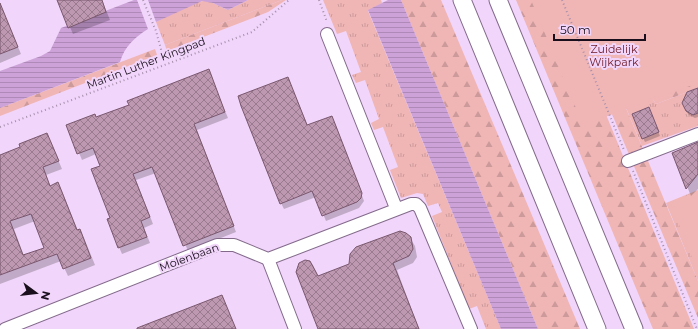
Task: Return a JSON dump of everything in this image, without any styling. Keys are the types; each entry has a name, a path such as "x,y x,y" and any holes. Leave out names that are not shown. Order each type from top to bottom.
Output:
{"highway":[{"path":"462,0 597,329"},
{"path":"498,0 634,329"}],"street":[{"path":"327,34 396,208"},
{"path":"628,161 698,134"},
{"path":"295,329 268,259 396,208 416,204 420,208 471,329"},
{"name":"Molenbaan","path":"5,329 217,245 234,245 268,259"}],"path":[{"path":"143,0 156,31 165,64"},
{"name":"Martin Luther Kingpad","path":"0,127 252,32 288,0"},
{"path":"320,0 328,25 327,34"}],"green space":[{"path":"248,0 282,0 165,45 156,22 200,1 211,2 228,10"},
{"path":"282,0 286,0 268,12 167,51 165,45"},
{"path":"323,0 381,0 382,3 368,11 501,329 486,329 477,306 469,309 432,216 442,212 438,203 428,206 423,194 417,193 401,198 390,170 398,167 383,127 374,130 371,123 379,119 365,80 356,83 352,75 361,72 346,31 337,34"},
{"path":"401,0 441,0 580,329 538,329"},
{"path":"516,0 559,0 694,329 653,329"},
{"name":"Zuidelijk Wijkpark","path":"531,0 698,0 698,83 583,125"},
{"path":"581,0 698,0 650,95 656,104 698,88 698,126 642,146"},
{"path":"581,0 698,281 698,318 612,114"},
{"path":"155,49 157,55 0,116 0,108"},
{"path":"698,74 698,88 656,104 650,95"},
{"path":"698,190 698,281 666,203"},
{"path":"698,191 698,273 670,202"}],"shaded area":[{"path":"137,0 148,29 131,43 122,56 120,62 0,108 0,71 41,56 50,51 61,28"},
{"path":"148,0 248,0 228,10 213,3 202,1 156,22"},
{"path":"388,0 401,0 538,329 501,329 368,10"}],"building":[{"path":"57,0 102,0 106,12 68,28"},
{"path":"0,3 18,47 0,54"},
{"path":"209,69 225,112 194,124 234,226 183,246 152,167 133,174 150,217 141,221 147,237 118,248 107,219 110,218 91,169 100,166 93,148 77,154 66,125 95,114 96,117 129,105 127,101"},
{"path":"288,77 307,125 332,116 362,193 361,198 357,202 322,216 312,191 280,204 238,96"},
{"path":"698,88 698,113 693,115 686,111 682,103 687,92"},
{"path":"649,107 659,132 642,139 632,114"},
{"path":"47,133 59,161 43,167 50,186 58,182 77,230 80,229 91,258 63,269 57,254 0,275 0,155 20,147 19,144","holes":["31,214 44,248 23,255 10,221"]},
{"path":"698,142 698,174 686,189 672,153"},
{"path":"400,231 411,237 413,249 409,256 393,263 419,329 318,329 296,272 299,263 305,260 310,261 318,276 349,264 350,254 356,247"},
{"path":"222,295 236,329 137,329 137,328"}]}
